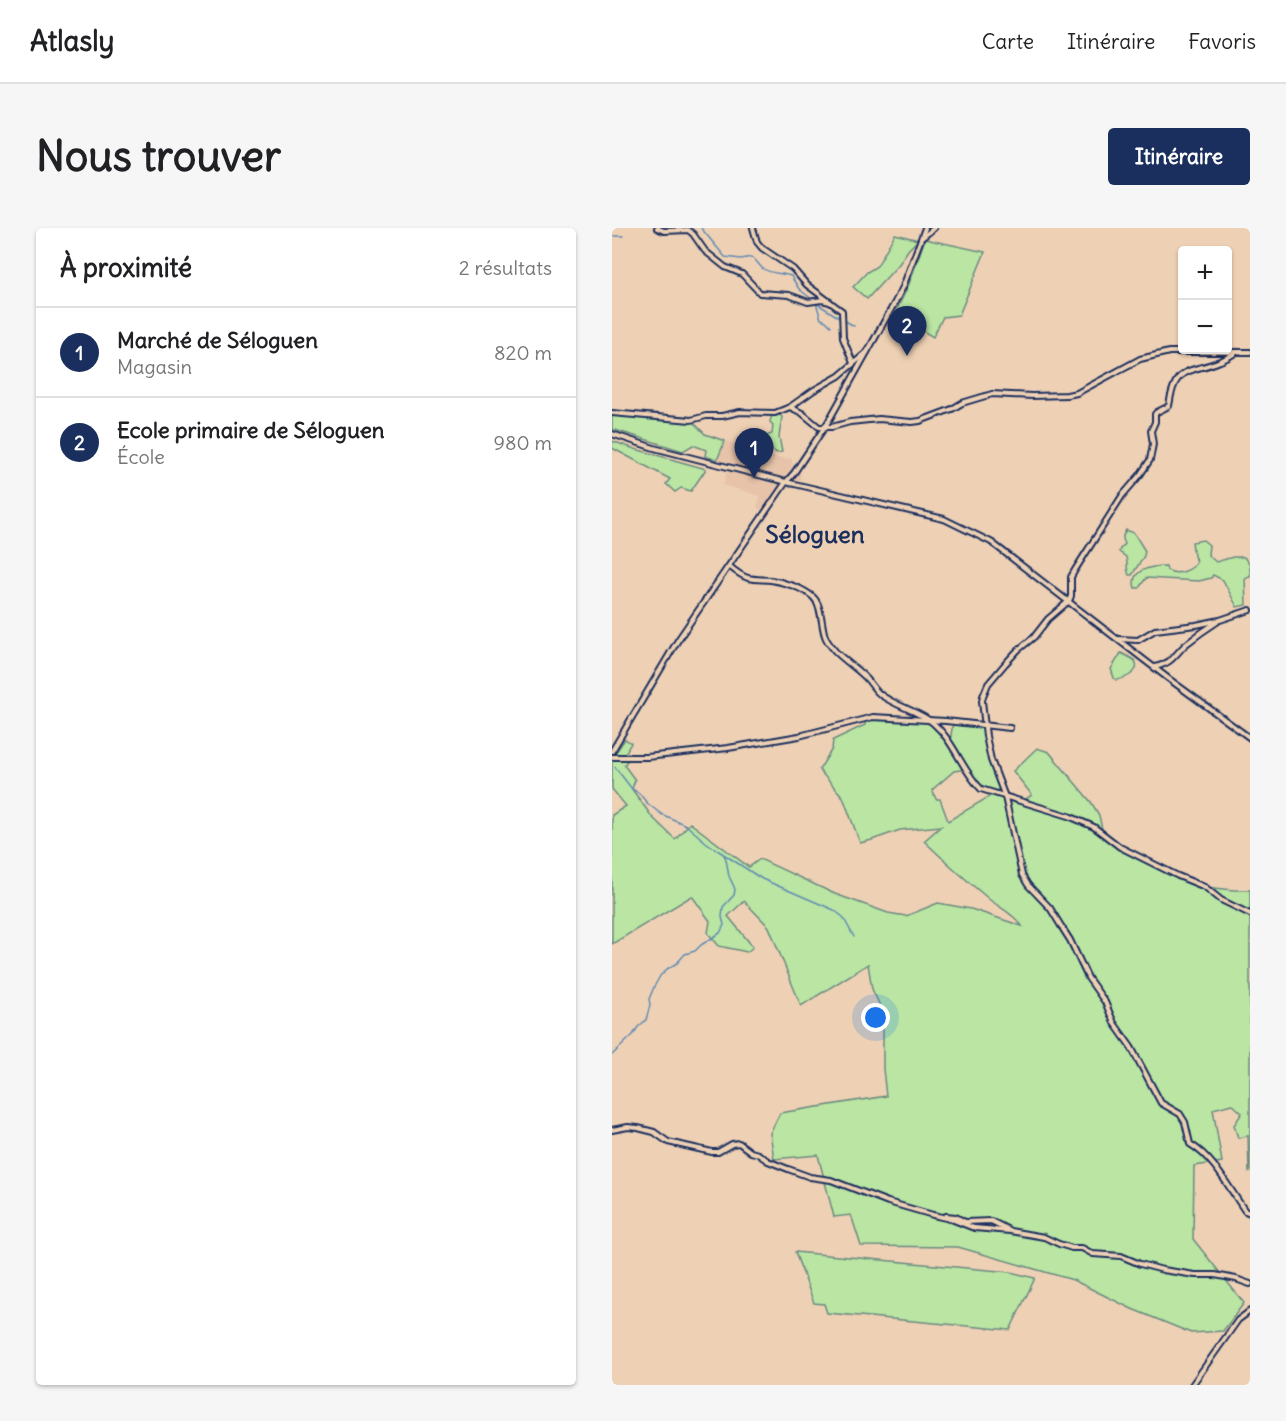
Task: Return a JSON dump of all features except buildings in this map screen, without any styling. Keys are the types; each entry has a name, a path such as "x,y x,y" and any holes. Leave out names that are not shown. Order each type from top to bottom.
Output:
{"street":[{"path":"657,228 664,231 687,230 711,256 725,267 742,274 760,293 789,295 808,302 822,300 830,302"},
{"path":"753,228 757,242 762,248 793,269 807,285 842,311 843,338 853,363"},
{"path":"612,751 678,640 824,428 903,287 925,228"},
{"path":"921,238 934,228"},
{"path":"612,413 691,420 740,412 775,413 789,407 839,376 868,351"},
{"path":"789,407 824,428 879,419 912,422 992,394 1032,396 1077,393 1140,359 1169,352 1250,352"},
{"path":"1237,352 1219,362 1191,369 1180,375 1171,394 1169,406 1155,414 1155,423 1151,431 1153,444 1150,460 1140,476 1122,496 1075,570 1071,577 1069,601 1048,619 1034,638 1018,650 988,684 982,701 991,760 1005,797 1022,875 1028,885 1050,908 1061,926 1088,978 1105,1002 1114,1023 1131,1047 1161,1103 1180,1114 1185,1122 1190,1144 1199,1149 1212,1163 1245,1211 1250,1213"},
{"path":"612,434 786,482 944,519 991,542 1250,738"},
{"path":"729,566 745,576 774,581 801,590 813,597 826,639 837,653 867,679 880,694 933,723 981,789 1069,816 1094,827 1120,847 1168,872 1205,887 1221,900 1250,914"},
{"path":"1118,639 1138,640 1155,630 1197,625 1250,610"},
{"path":"1155,667 1168,663 1184,647 1220,620"},
{"path":"612,757 647,757 728,748 799,736 873,717 1010,728"},
{"path":"612,1130 638,1128 654,1132 668,1142 712,1152 718,1152 732,1144 739,1143 768,1161 810,1177 831,1180 888,1202 951,1219 974,1228 1044,1237 1072,1248 1082,1248 1098,1255 1121,1256 1163,1270 1195,1275 1215,1275 1250,1284"},
{"path":"941,1216 956,1217 964,1222 991,1221 1010,1231"},
{"path":"1192,1385 1238,1320 1250,1311"}],"shaded area":[{"path":"736,437 747,440 740,454 771,462 772,457 792,459 793,470 801,471 800,480 785,482 764,514 757,506 760,496 723,485 729,464 717,460 725,441 733,443"}],"green space":[{"path":"895,234 918,240 867,299 853,287 867,272 877,266"},
{"path":"925,239 985,252 959,315 943,317 933,337 895,314 909,284"},
{"path":"777,412 782,417 779,437 782,452 777,453 765,446 763,438 772,434 773,425 770,420"},
{"path":"612,413 691,420 705,434 725,441 717,460 705,456 706,450 693,445 683,451 612,429"},
{"path":"612,441 706,469 691,491 681,488 675,492 666,484 670,479 612,448"},
{"path":"1126,530 1134,533 1145,551 1132,575 1128,573 1126,557 1119,552 1125,544 1123,537"},
{"path":"1203,540 1209,545 1208,555 1216,562 1233,557 1244,557 1250,565 1250,576 1245,578 1246,605 1237,607 1223,580 1213,575 1211,578 1199,581 1146,578 1139,588 1135,588 1135,577 1143,570 1166,566 1171,572 1188,570 1197,561 1192,542"},
{"path":"1121,653 1135,661 1137,665 1134,672 1116,680 1111,669"},
{"path":"873,717 929,721 950,742 953,722 985,725 991,760 1005,797 1021,802 1032,795 1013,771 1037,748 1049,752 1091,802 1099,815 1103,834 1120,847 1205,887 1250,890 1250,1172 1248,1136 1238,1138 1234,1125 1242,1113 1232,1104 1213,1109 1222,1162 1194,1166 1193,1239 1244,1303 1223,1331 1191,1333 1132,1309 1073,1280 958,1247 861,1246 851,1215 834,1217 818,1155 774,1159 770,1133 780,1113 886,1096 883,1069 883,1012 872,989 868,964 801,1006 769,927 744,901 728,916 753,947 747,952 719,946 708,933 710,921 692,896 612,944 612,815 626,806 612,789 612,758 625,739 631,743 626,752 630,757 624,765 635,780 632,789 652,817 675,839 690,823 749,867 760,859 835,894 888,913 906,916 938,903 971,909 1022,926 1012,915 973,886 924,841 941,826 900,830 860,843 843,797 819,770 832,749 833,740 865,725 866,719","holes":["966,769 981,789 994,794 948,821 940,799 936,799 932,790 954,771"]},
{"path":"795,1252 1010,1272 1035,1278 1010,1330 827,1313 824,1304 814,1303"}],"waterway":[{"path":"701,228 725,257 741,259 752,257 765,270 791,276 799,289 813,300"},
{"path":"612,236 623,236"},
{"path":"816,303 840,318"},
{"path":"816,303 821,319 831,326"},
{"path":"844,320 854,326"},
{"path":"615,767 632,789 661,814 686,825 708,844 762,879 834,910 843,917 854,937"},
{"path":"612,1055 646,1020 650,1005 649,999 660,976 685,954 695,951 720,933 724,925 723,907 734,895 735,890 724,855"}],"place":[{"name":"Ecole primaire de Séloguen","path":"907,356"},
{"name":"Marché de Séloguen","path":"754,478"}],"district":[{"name":"Séloguen","path":"815,535"}]}
